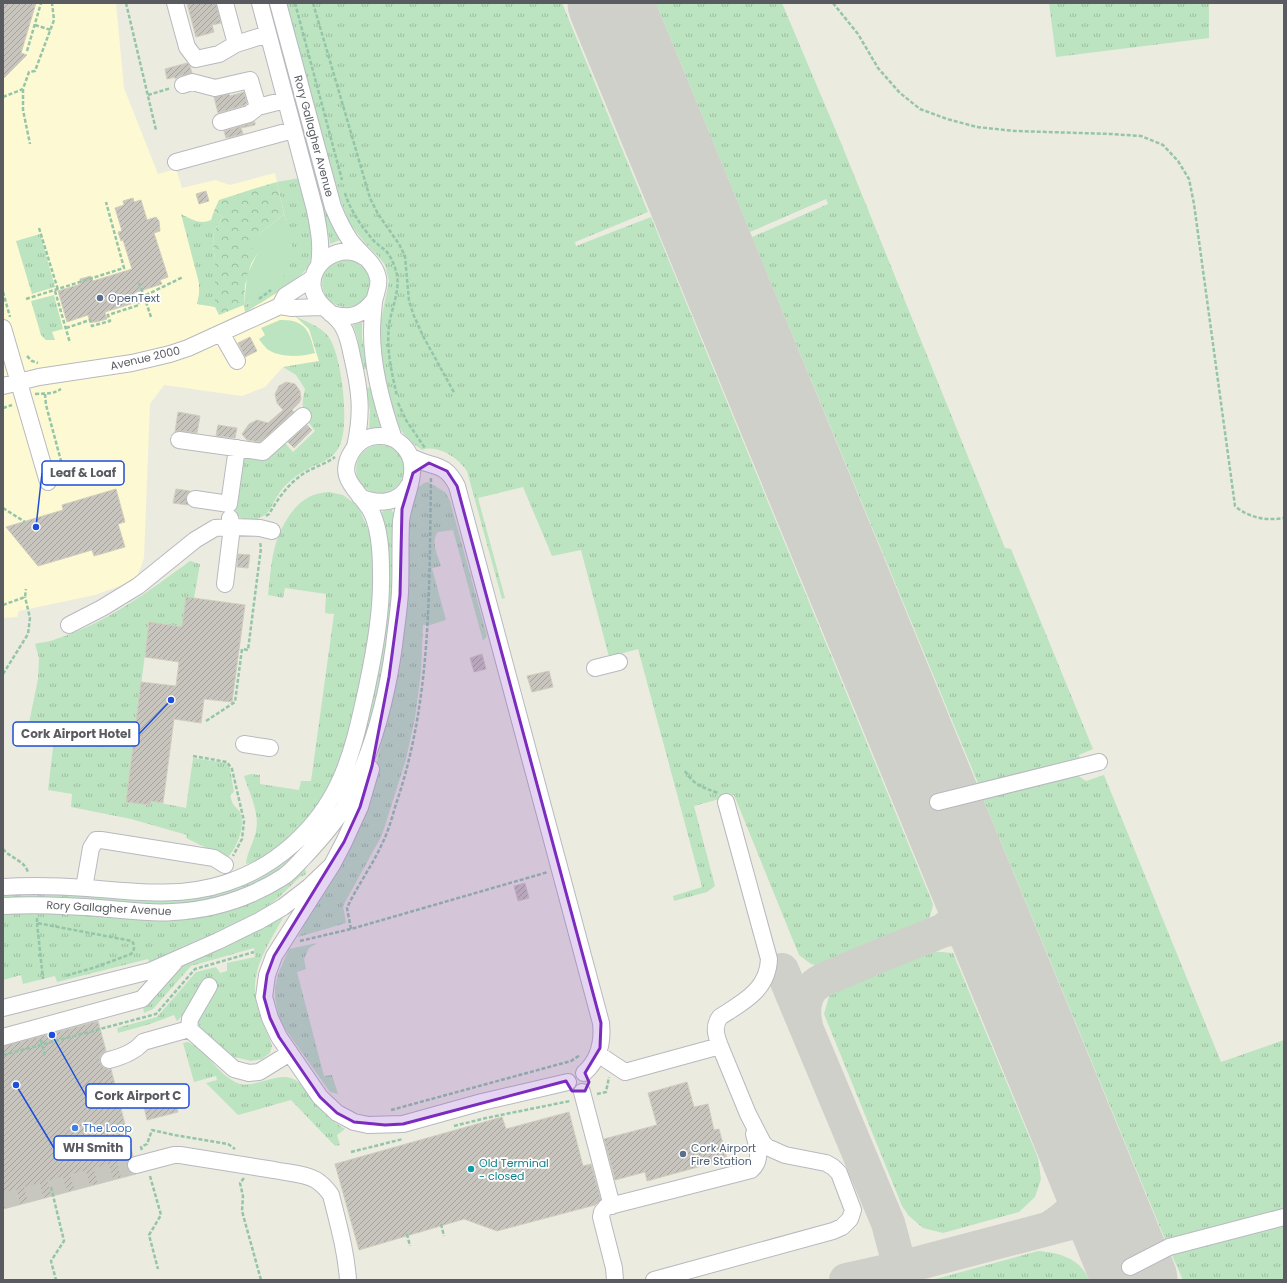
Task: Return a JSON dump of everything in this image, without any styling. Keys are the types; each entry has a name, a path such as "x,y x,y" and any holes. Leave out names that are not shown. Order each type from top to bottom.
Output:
{"street":[{"path":"175,3 187,47 196,60 219,54 236,44 268,34"},
{"path":"225,3 236,44"},
{"name":"Rory Gallagher Avenue","path":"3,887 39,885 127,892 176,893 227,883 242,877 277,858 302,836 323,812 340,782 351,751 363,706 377,631 381,587 381,549 371,512 350,484 347,474 347,464 350,454 355,447 360,423 358,383 343,325 316,298 313,289 321,251 315,210 260,3"},
{"name":"Rory Gallagher Avenue","path":"3,906 36,905 172,912 220,905 251,894 286,875 319,841 344,807 362,770 379,725 389,678 400,595 402,509 412,477 413,465 410,456 403,445 394,439 383,408 375,372 372,333 374,300 378,290 378,279 375,269 369,260 351,242 343,230 333,208 278,3"},
{"path":"183,84 192,82 215,88 250,80 258,107"},
{"path":"221,122 249,114 258,107 285,100"},
{"path":"176,162 293,130"},
{"path":"369,260 352,252 343,251 333,253 325,258 316,272 285,296 280,306 327,310 341,316 350,316 360,314 368,308 374,300"},
{"name":"Avenue 2000","path":"3,386 39,377 151,359 188,348 280,306"},
{"path":"7,324 19,382 48,482"},
{"path":"221,333 237,361"},
{"path":"179,440 263,452 303,416"},
{"path":"355,447 364,440 374,436 384,436 394,439"},
{"path":"225,584 232,527 229,504 237,448"},
{"path":"410,456 429,465 447,471 458,486 601,1022 602,1042 590,1053 590,1068 584,1073"},
{"path":"360,497 369,501 380,503 399,497 406,490 418,468 429,465"},
{"path":"195,499 229,504"},
{"path":"69,625 102,608 138,586 195,540 215,528 232,527 266,530"},
{"path":"596,668 619,662"},
{"path":"379,725 372,766 360,807 332,865 274,956 267,976 264,997 270,1018 279,1037 311,1085 337,1113 354,1122 368,1125 403,1124 482,1102 568,1082"},
{"path":"244,744 270,748"},
{"path":"938,802 1098,762"},
{"path":"654,1280 681,1276 833,1231 842,1227 850,1219 853,1210 839,1173 833,1167 826,1163 786,1156 772,1150 763,1143 748,1114 717,1038 715,1028 717,1021 720,1017 750,998 757,991 769,964 769,959 726,802"},
{"path":"84,888 91,848 96,840 214,858 225,865"},
{"path":"3,1008 150,971 176,960 252,925 283,907 310,887 332,865"},
{"path":"3,1037 142,999 176,960"},
{"path":"189,1029 190,1019 209,986"},
{"path":"189,1029 234,1069 258,1072 290,1054"},
{"path":"109,1060 122,1056 138,1048 143,1042 189,1029"},
{"path":"590,1053 612,1063 625,1072 720,1046"},
{"path":"577,1072 584,1073 589,1079 587,1089 582,1095 572,1091 568,1085 571,1075 577,1072"},
{"path":"582,1095 612,1206"},
{"path":"615,1280 614,1268 601,1217 602,1212 606,1207 753,1168 757,1162 759,1152 748,1114"},
{"path":"141,1163 174,1155 180,1155 250,1166 308,1177 316,1180 327,1189 331,1195 344,1246 348,1280"},
{"path":"1130,1268 1169,1247 1284,1217"}],"path":[{"path":"27,51 41,3"},
{"path":"30,144 23,110 23,89 29,72 36,71 52,30 54,20 52,3"},
{"path":"126,3 156,130"},
{"path":"295,3 342,180"},
{"path":"313,3 370,198 378,214 396,239 405,256 409,301 414,316 423,336 455,394"},
{"path":"833,3 858,34 878,68 900,93 920,109 946,119 977,127 1015,131 1141,136 1163,145 1178,161 1189,179 1194,204 1235,506 1244,513 1256,518 1284,518"},
{"path":"35,25 52,30"},
{"path":"148,95 183,84"},
{"path":"3,97 23,89"},
{"path":"344,188 353,210 362,226 374,241 386,251 393,262 397,276 397,291 389,327 389,346 394,385 398,402 429,465 426,646 423,687 417,726 404,782 392,819 382,845 347,908 351,929"},
{"path":"26,299 124,268 106,202"},
{"path":"39,228 70,343"},
{"path":"66,328 90,320 92,326 110,322 108,315 139,305 137,298 144,296 183,276"},
{"path":"139,283 151,318"},
{"path":"258,300 276,288"},
{"path":"3,292 7,324"},
{"path":"24,353 32,361 42,363"},
{"path":"3,408 13,405"},
{"path":"46,405 68,487"},
{"path":"206,721 235,702 242,649 248,650 260,548 259,535 266,530 262,518 269,514 286,488 305,472 334,457 339,452"},
{"path":"3,508 25,522"},
{"path":"3,674 28,634 30,618 25,598 26,589"},
{"path":"3,605 25,598"},
{"path":"685,771 691,781 721,794 726,802"},
{"path":"3,849 25,866 28,870 28,876"},
{"path":"295,942 351,929 552,871"},
{"path":"36,911 43,979"},
{"path":"37,922 132,941 134,946 131,954 63,977"},
{"path":"3,1055 156,1014 195,969 254,952"},
{"path":"40,1037 45,1057"},
{"path":"387,1111 571,1061 590,1053"},
{"path":"448,1127 582,1095 606,1092 612,1063"},
{"path":"158,1269 149,1235 161,1215 141,1163 142,1147 147,1144 152,1130 174,1136 228,1144 236,1151"},
{"path":"351,1152 404,1139"},
{"path":"250,1166 249,1172 240,1183 243,1196 242,1211 261,1280"},
{"path":"51,1187 64,1241 51,1261 56,1280"},
{"path":"441,1224 444,1236"},
{"path":"407,1234 410,1246"}],"highlighted area":[{"path":"429,463 447,471 457,486 601,1023 600,1048 585,1073 589,1082 585,1091 572,1091 566,1081 403,1124 385,1125 354,1122 337,1113 320,1097 279,1037 270,1018 264,997 267,975 274,956 344,842 360,807 372,766 389,677 400,595 402,509 413,473"}],"shaded area":[{"path":"3,3 116,3 124,88 158,174 176,169 182,188 215,180 230,185 275,173 292,248 281,280 295,316 309,329 319,361 283,367 265,387 242,396 164,385 150,404 144,558 136,580 95,595 19,611 17,617 3,618"}],"green space":[{"path":"268,3 271,3 330,222 340,240 330,244 328,231"},
{"path":"286,3 562,3 648,212 575,242 576,246 651,217 933,904 930,915 924,926 823,967 811,964 799,955 734,795 694,806 715,886 707,892 674,901 673,896 702,887 638,649 609,657 581,550 552,556 523,487 478,498 505,598 502,599 467,471 458,461 447,453 435,449 422,450 402,432 395,419 387,395 379,339 380,325 389,281 385,265 350,224 337,192"},
{"path":"656,3 782,3 839,138 1005,548 1011,549 1093,749 1079,755 1080,759 980,788 752,237 828,204 826,199 750,232"},
{"path":"1049,3 1209,3 1209,38 1056,57"},
{"path":"300,178 308,211 312,237 311,259 307,268 295,280 245,312 244,305 250,302 292,248 277,182"},
{"path":"277,182 284,214 258,235 257,254 251,264 245,285 244,305 219,315 215,307 215,260 213,243 214,231 223,217 214,211 219,200"},
{"path":"214,211 223,217 214,231 215,307 197,304 199,283 181,214 196,221 203,222 211,220"},
{"path":"284,214 292,248 289,268 284,276 270,290 244,305 247,275 257,254 250,246 258,235"},
{"path":"40,234 55,287 32,294 16,241"},
{"path":"346,259 355,261 363,266 368,274 370,283 368,292 363,300 355,305 346,307 337,305 329,300 324,292 322,283 324,274 329,266 337,261"},
{"path":"54,295 63,329 52,332 55,340 46,340 41,335 31,301"},
{"path":"295,316 313,324 325,333 333,345 341,375 343,392 344,426 342,439 338,449 332,456 300,473 286,485 278,494 265,515 255,521 246,520 236,513 235,509 242,461 251,456 266,455 271,453 278,450 285,443 293,452 315,431 304,412 303,402 305,389 296,375 283,367 319,361 309,329"},
{"path":"280,320 288,320 301,324 311,338 315,353 290,356 278,354 267,349 259,339 265,335 261,328"},
{"path":"362,322 362,338 368,369 363,369 357,336 353,325"},
{"path":"372,387 377,417 381,425 378,428 371,429 369,427 370,411 366,388"},
{"path":"380,445 389,447 397,452 402,460 404,469 402,478 397,486 389,491 380,493 371,491 363,486 358,478 356,469 358,460 363,452 371,447"},
{"path":"428,482 445,492 450,501 487,636 483,641 453,530 438,532 435,544 441,566 432,568 446,620 430,625 423,625 421,672 415,718 406,759 382,835 343,906 346,923 298,937 370,791 395,685 407,584 409,524 412,504 417,488"},
{"path":"324,492 343,495 358,506 368,529 372,544 375,587 366,664 350,729 340,762 333,780 323,798 309,817 284,844 254,862 246,864 255,835 257,817 244,776 251,774 260,775 260,784 299,790 301,781 311,781 334,614 325,613 326,594 285,588 283,598 268,595 274,549 286,520 296,507 309,497"},
{"path":"391,509 394,514 395,558 388,648 370,732 342,804 288,864 264,880 210,901 159,906 3,899 3,893 38,892 180,900 213,894 334,808 389,558 387,532 381,514 383,511"},
{"path":"190,561 200,564 194,598 186,598 182,627 149,623 126,802 150,805 151,801 186,808 193,758 226,763 230,768 234,792 230,795 233,804 240,812 242,824 237,843 226,859 186,838 187,835 131,819 71,807 72,794 48,790 55,731 29,723 38,679 39,658 35,644 51,641 74,633 109,616 143,595"},
{"path":"1074,773 1086,781 1104,775 1221,1062 1284,1040 1284,1214 1167,1244 982,796"},
{"path":"305,869 305,875 300,877 277,899 251,918 225,931 205,937 184,946 150,964 148,959 57,982 55,976 23,984 21,975 3,980 3,912 52,912 149,919 279,886"},
{"path":"285,914 262,957 255,980 257,1005 272,1046 270,1053 262,1059 251,1061 230,1056 201,1029 198,1023 199,1017 189,1009 177,1021 174,1015 150,1024 118,1033 117,1028 157,1017 196,972 216,967 220,973 227,971 227,963 255,957 254,948 191,966 153,1009 144,1013 143,1007 182,964 258,930"},
{"path":"317,943 309,948 304,959 306,969 297,972 324,1076 332,1075 338,1094 330,1092 283,1026 278,1013 275,998 275,987 278,974 289,949"},
{"path":"929,951 953,953 1038,1158 1041,1179 1035,1197 1019,1212 943,1233 923,1228 909,1216 902,1206 824,1014 831,989"},
{"path":"188,1042 202,1051 226,1076 240,1084 245,1085 283,1077 291,1078 303,1085 320,1109 345,1129 337,1135 340,1145 335,1146 291,1100 238,1115 206,1083 217,1080 216,1076 194,1082 183,1043"},
{"path":"1284,1221 1284,1280 1183,1280 1170,1251"},
{"path":"1038,1251 1054,1253 1068,1258 1080,1266 1089,1280 932,1280"}],"building":[{"path":"3,3 36,3 21,53 27,55 3,79"},
{"path":"187,3 216,3 221,23 212,25 214,32 196,37"},
{"path":"187,63 190,66 192,73 175,79 175,77 167,79 165,69"},
{"path":"244,92 247,103 245,105 218,113 214,97 229,94 230,96"},
{"path":"255,122 255,125 241,128 243,134 226,138 224,131"},
{"path":"206,191 209,201 199,204 196,194"},
{"path":"133,198 134,202 141,200 147,220 156,217 159,221 160,231 154,233 168,277 160,280 162,284 134,293 137,302 105,312 107,319 90,322 88,315 67,322 58,291 81,284 80,279 91,276 93,281 132,269 123,240 121,241 118,232 122,231 115,208 124,205 123,201"},
{"path":"250,337 257,351 245,357 238,343"},
{"path":"286,382 295,384 300,391 301,399 292,410 294,412 260,442 247,440 242,434 249,424 257,420 268,423 283,410 277,403 275,394 279,386"},
{"path":"178,412 200,416 197,433 180,431 175,432"},
{"path":"218,425 237,428 235,438 216,436"},
{"path":"307,425 312,430 294,448 288,442"},
{"path":"116,489 125,522 118,524 125,547 94,556 92,550 38,566 6,527 63,510 62,505"},
{"path":"176,489 190,491 186,498 188,505 173,503"},
{"path":"238,554 250,555 248,568 237,567"},
{"path":"186,597 245,605 232,702 204,699 201,723 174,719 163,803 151,801 150,805 126,802 141,682 176,686 179,662 145,657 149,622 182,627"},
{"path":"482,654 486,669 474,672 470,658"},
{"path":"549,671 553,687 532,692 527,676"},
{"path":"525,883 529,898 518,901 514,886"},
{"path":"98,1021 106,1051 100,1057 100,1062 103,1067 111,1069 133,1156 129,1159 127,1167 130,1172 136,1174 3,1209 3,1046"},
{"path":"687,1082 694,1107 708,1104 714,1130 719,1129 727,1159 647,1181 645,1172 615,1180 604,1139 657,1125 648,1093"},
{"path":"173,1094 178,1112 147,1120 143,1102"},
{"name":"Old Terminal - closed","path":"569,1112 583,1166 591,1164 601,1200 595,1205 497,1231 464,1219 359,1250 335,1164 502,1117 506,1129"}],"taxiway":[{"path":"806,1026 804,1016 805,1001 809,992 818,983 826,978 944,930 952,923 963,910 968,896 968,879 966,869"},
{"path":"944,930 962,929 977,933 989,941 1001,954"},
{"path":"782,970 888,1223 900,1268"},
{"path":"1051,1227 1062,1220 1077,1205 1081,1196 1085,1177 1083,1153"},
{"path":"846,1280 900,1268 1070,1223 1087,1224 1103,1232 1114,1242 1130,1267"}],"runway":[{"path":"610,3 1135,1280"}],"tunnel":[{"path":"3,1201 136,1165"}],"place":[{"name":"OpenText","path":"100,298"},
{"name":"Leaf & Loaf","path":"36,527"},
{"name":"Cork Airport Hotel","path":"171,700"},
{"name":"Cork Airport C","path":"52,1035"},
{"name":"WH Smith","path":"16,1085"},
{"name":"The Loop","path":"75,1128"},
{"name":"Cork Airport Fire Station","path":"683,1154"},
{"name":"Old Terminal - closed","path":"471,1169"}]}
